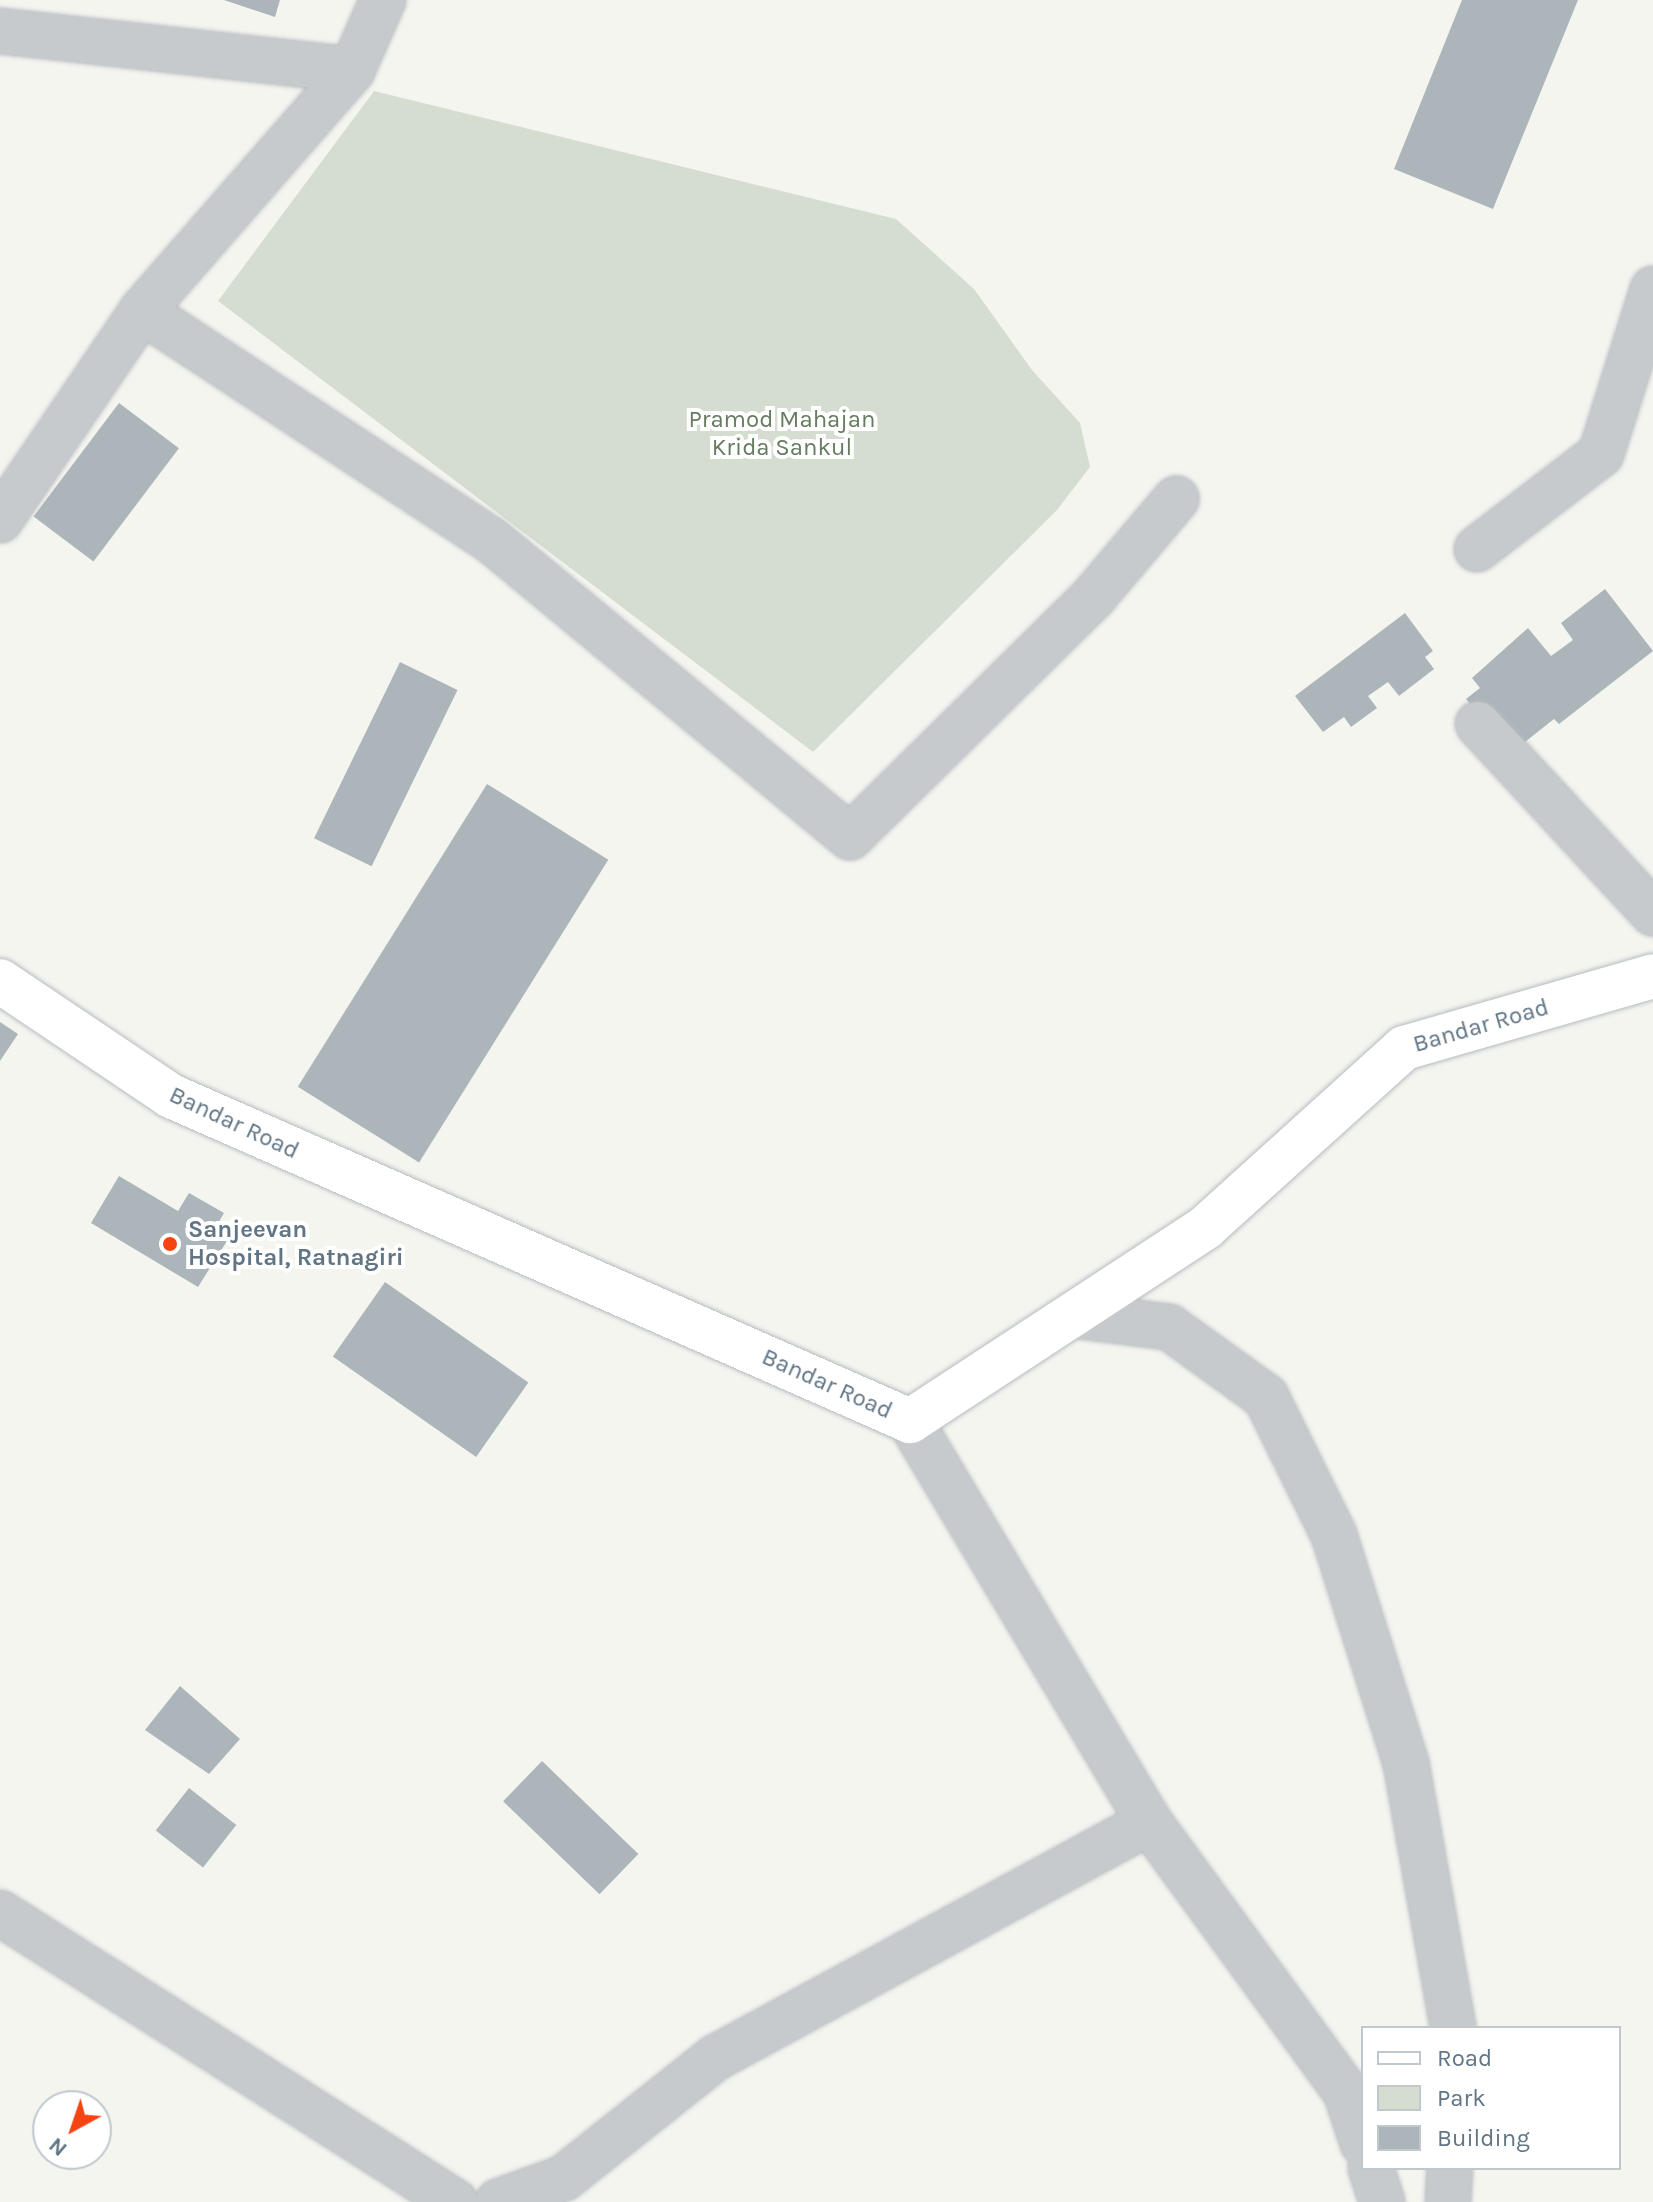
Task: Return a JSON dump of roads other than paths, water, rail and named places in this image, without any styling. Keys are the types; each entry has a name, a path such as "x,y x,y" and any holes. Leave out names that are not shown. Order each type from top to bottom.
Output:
{"street":[{"path":"0,520 142,311 352,70 383,0"},
{"path":"0,31 352,70"},
{"path":"1477,549 1601,454 1653,289"},
{"path":"142,311 491,540 850,837 1095,595 1176,499"},
{"path":"1478,724 1653,913"},
{"name":"Bandar Road","path":"0,981 171,1096 910,1421 1206,1227 1404,1048 1653,976"},
{"path":"1072,1315 1169,1327 1266,1397 1334,1535 1406,1763 1453,2026"},
{"path":"910,1421 1149,1822 1346,2092 1361,2137"},
{"path":"498,2202 564,2178 715,2058 1149,1822"},
{"path":"0,1913 455,2202"},
{"path":"1372,2170 1382,2202"},
{"path":"1448,2202 1450,2170"}],"place":[{"name":"Sanjeevan Hospital, Ratnagiri","path":"170,1244"}],"park label":[{"name":"Pramod Mahajan Krida Sankul","path":"782,434"}]}
